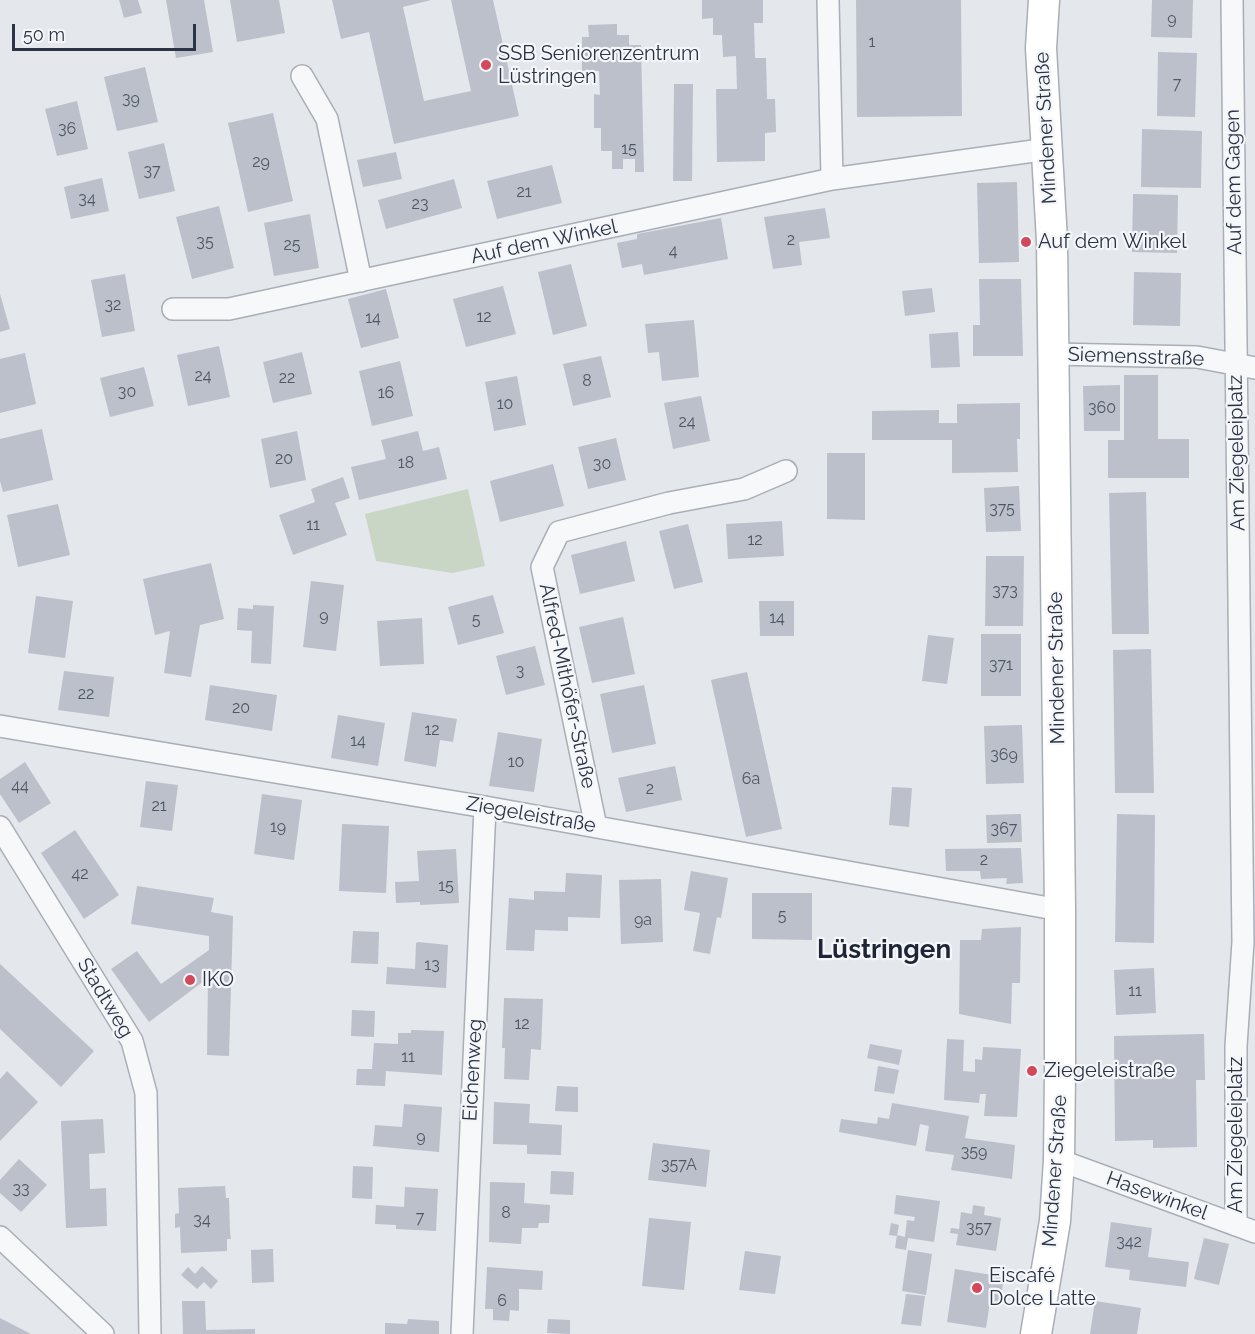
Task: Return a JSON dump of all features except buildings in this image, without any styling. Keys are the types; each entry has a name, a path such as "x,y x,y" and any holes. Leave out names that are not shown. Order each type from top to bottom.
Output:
{"main road":[{"name":"Mindener Straße","path":"1036,1334 1055,1221 1059,1160 1060,910 1052,241 1041,48 1044,0"}],"street":[{"path":"828,0 832,179"},
{"name":"Auf dem Gagen","path":"1232,0 1245,366"},
{"path":"302,76 327,119 361,281"},
{"name":"Auf dem Winkel","path":"174,309 229,309 832,179 1048,149"},
{"name":"Siemensstraße","path":"1053,354 1197,357 1245,366"},
{"name":"Am Ziegeleiplatz","path":"1245,366 1243,942 1246,1228"},
{"name":"Alfred-Mithöfer-Straße","path":"596,826 543,567 559,532 669,503 744,489 786,471"},
{"name":"Ziegeleistraße","path":"0,726 596,826 1060,910"},
{"name":"Eichenweg","path":"462,1334 485,807"},
{"name":"Stadtweg","path":"0,827 132,1041 146,1093 150,1334"},
{"name":"Hasewinkel","path":"1059,1160 1246,1228"},
{"path":"0,1237 103,1334"}],"green space":[{"path":"468,489 485,566 452,573 376,561 365,514"}],"place":[{"name":"SSB Seniorenzentrum Lüstringen","path":"486,65"},
{"name":"Auf dem Winkel","path":"1026,242"},
{"name":"IKO","path":"190,980"},
{"name":"Ziegeleistraße","path":"1032,1071"},
{"name":"Eiscafé Dolce Latte","path":"977,1288"}],"district":[{"name":"Lüstringen","path":"884,950"}]}
